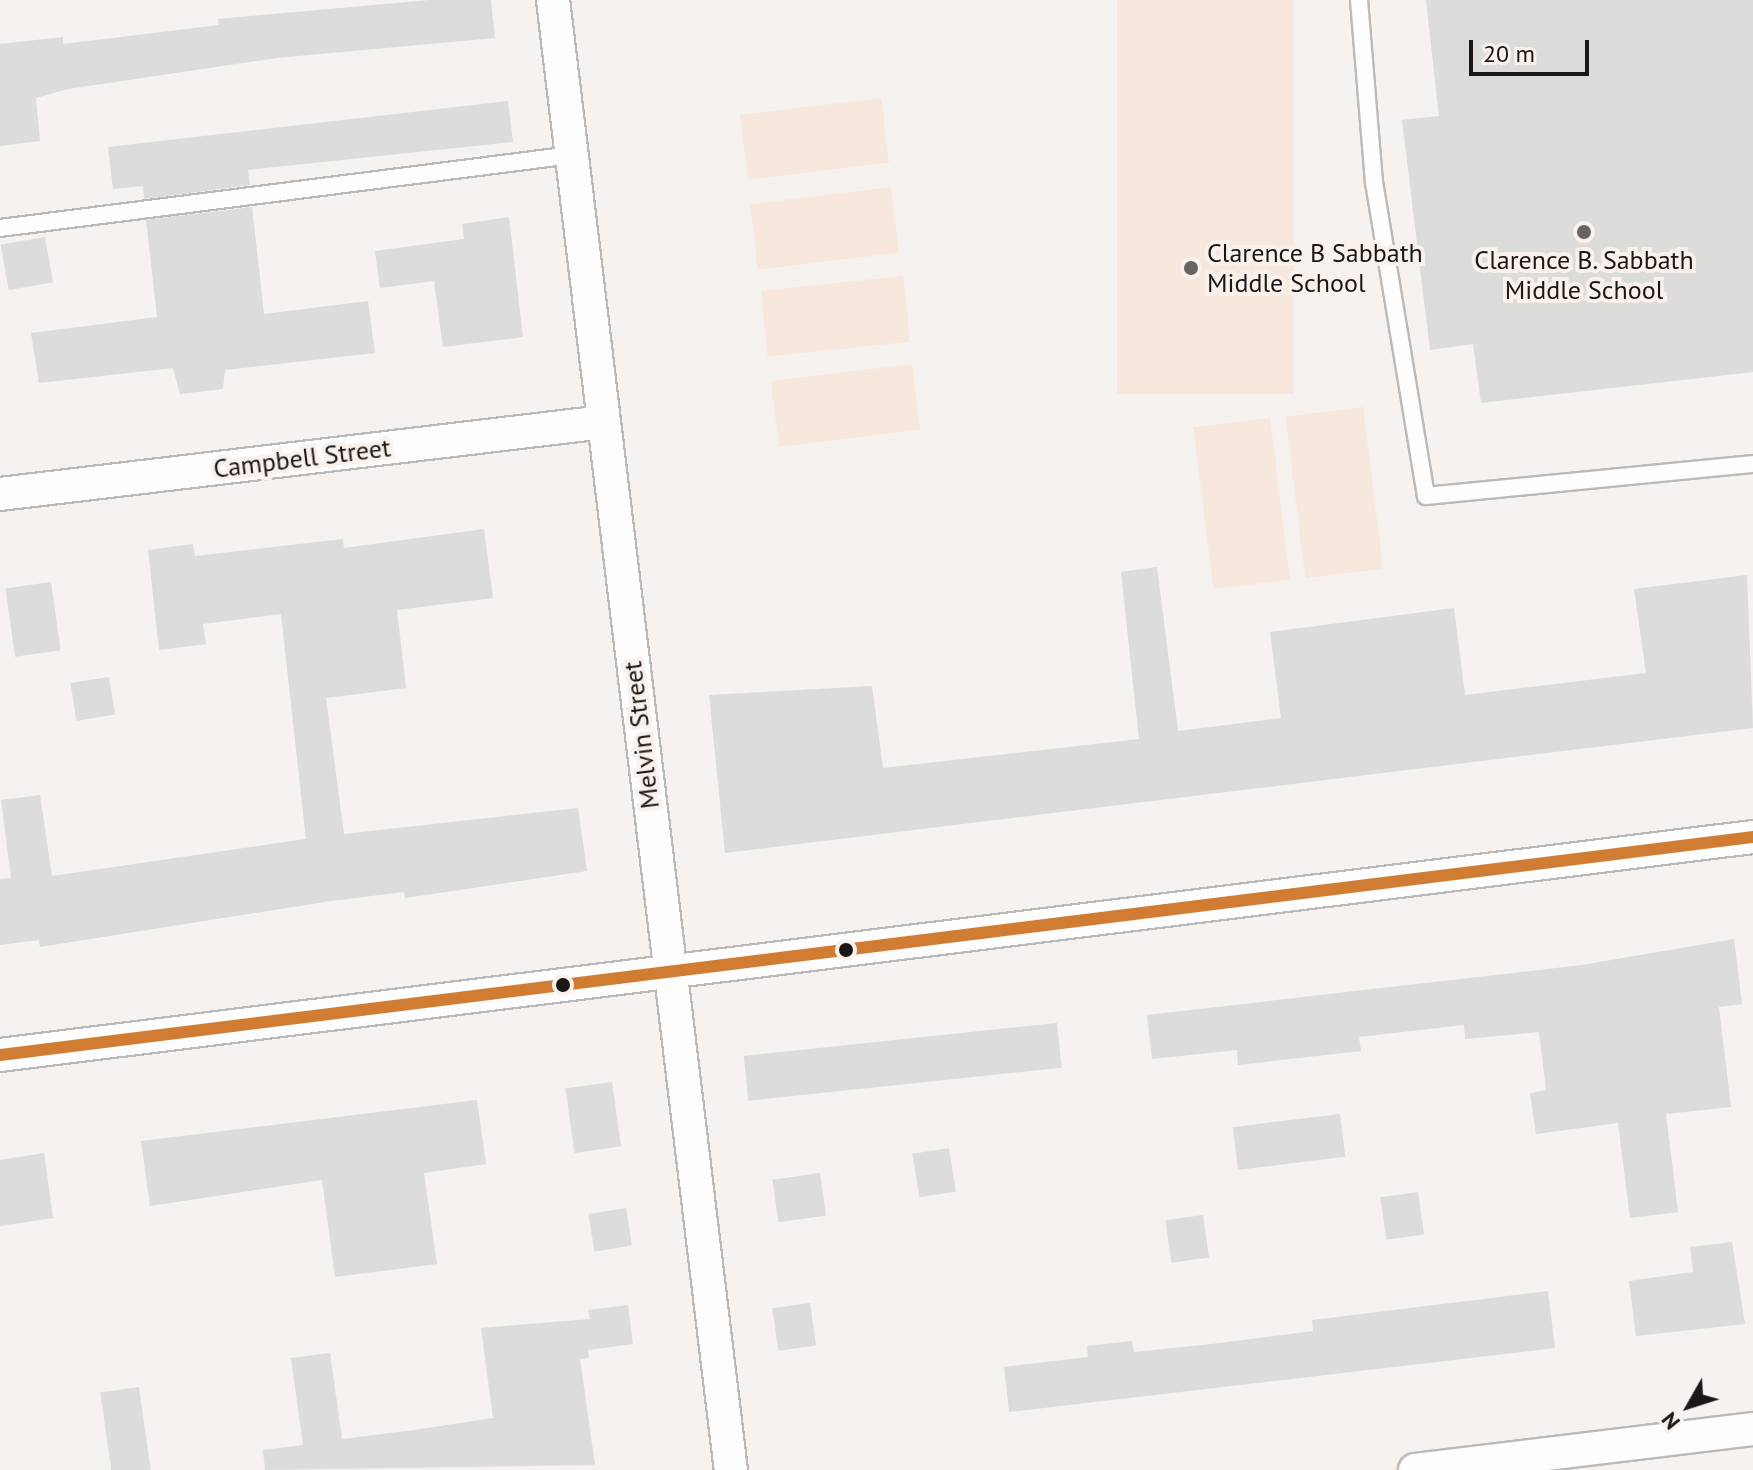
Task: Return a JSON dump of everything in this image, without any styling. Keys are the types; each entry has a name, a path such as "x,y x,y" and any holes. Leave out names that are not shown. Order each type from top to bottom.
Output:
{"street":[{"name":"Melvin Street","path":"553,0 731,1470"},
{"name":"Campbell Street","path":"0,494 604,422"},
{"path":"0,1055 1753,837"},
{"path":"1415,1470 1753,1429"}],"lane":[{"path":"1359,0 1374,182 1426,496 1753,464"},
{"path":"0,228 572,155"}],"shaded area":[{"path":"1117,0 1294,0 1294,394 1117,394"},
{"path":"881,98 889,163 748,180 740,115"},
{"path":"891,187 899,253 758,270 750,204"},
{"path":"903,276 910,342 768,357 761,291"},
{"path":"912,364 920,430 779,447 771,381"},
{"path":"1363,407 1383,569 1305,578 1286,417"},
{"path":"1270,418 1290,580 1213,589 1194,427"}],"building":[{"path":"429,0 491,0 495,38 277,58 68,89 36,98 40,141 0,146 0,44 63,37 63,44 219,25 218,19"},
{"name":"Clarence B. Sabbath Middle School","path":"1426,0 1753,0 1753,372 1481,403 1473,344 1430,350 1402,120 1439,116"},
{"path":"508,101 513,142 248,170 250,185 144,199 143,186 113,189 108,147"},
{"path":"252,207 264,314 368,301 375,353 225,370 223,389 180,394 173,368 39,383 31,333 157,317 146,220"},
{"path":"509,217 523,337 443,347 434,281 380,288 375,251 464,239 462,224"},
{"path":"45,237 53,282 9,290 1,245"},
{"path":"484,529 493,598 397,610 406,688 326,698 344,834 578,808 587,871 405,898 404,892 331,901 40,947 39,940 0,945 0,879 11,878 1,800 40,795 52,876 306,839 281,614 203,624 206,644 159,650 148,550 193,544 195,556 343,539 344,548"},
{"path":"1157,567 1178,731 1281,718 1270,632 1454,608 1465,695 1646,673 1634,589 1747,575 1753,728 725,853 709,695 872,686 883,768 1139,739 1121,572"},
{"path":"51,582 61,650 15,657 5,588"},
{"path":"109,677 115,715 76,721 70,683"},
{"path":"1734,939 1742,1004 1719,1007 1731,1107 1666,1114 1678,1212 1630,1218 1618,1123 1536,1134 1530,1093 1546,1090 1539,1032 1465,1039 1464,1025 1359,1037 1361,1051 1238,1065 1237,1050 1152,1059 1147,1015 1582,965"},
{"path":"1057,1023 1062,1068 748,1101 744,1056"},
{"path":"612,1082 621,1146 575,1153 565,1089"},
{"path":"477,1100 486,1164 424,1173 437,1264 335,1277 322,1180 150,1206 141,1141"},
{"path":"1340,1114 1345,1157 1238,1170 1233,1127"},
{"path":"949,1148 956,1191 919,1197 912,1154"},
{"path":"44,1153 53,1218 0,1226 0,1160"},
{"path":"820,1173 826,1216 778,1222 772,1180"},
{"path":"1418,1192 1424,1235 1386,1240 1380,1197"},
{"path":"626,1208 632,1246 594,1251 588,1214"},
{"path":"1203,1215 1209,1258 1171,1263 1165,1220"},
{"path":"1732,1242 1745,1324 1636,1336 1629,1281 1693,1272 1690,1247"},
{"path":"1548,1291 1555,1348 1009,1412 1004,1367 1088,1357 1087,1346 1132,1341 1134,1352 1212,1344 1313,1331 1312,1320"},
{"path":"810,1303 816,1346 778,1351 772,1308"},
{"path":"628,1305 633,1344 588,1350 589,1358 580,1359 595,1465 265,1470 263,1450 303,1445 291,1358 330,1353 342,1439 493,1418 481,1328 590,1319 588,1310"},
{"path":"139,1387 151,1470 111,1470 100,1392"}],"transit line":[{"path":"0,1055 1753,837"}],"place":[{"name":"Clarence B. Sabbath Middle School","path":"1584,232"},
{"name":"Clarence B Sabbath Middle School","path":"1191,268"}]}
